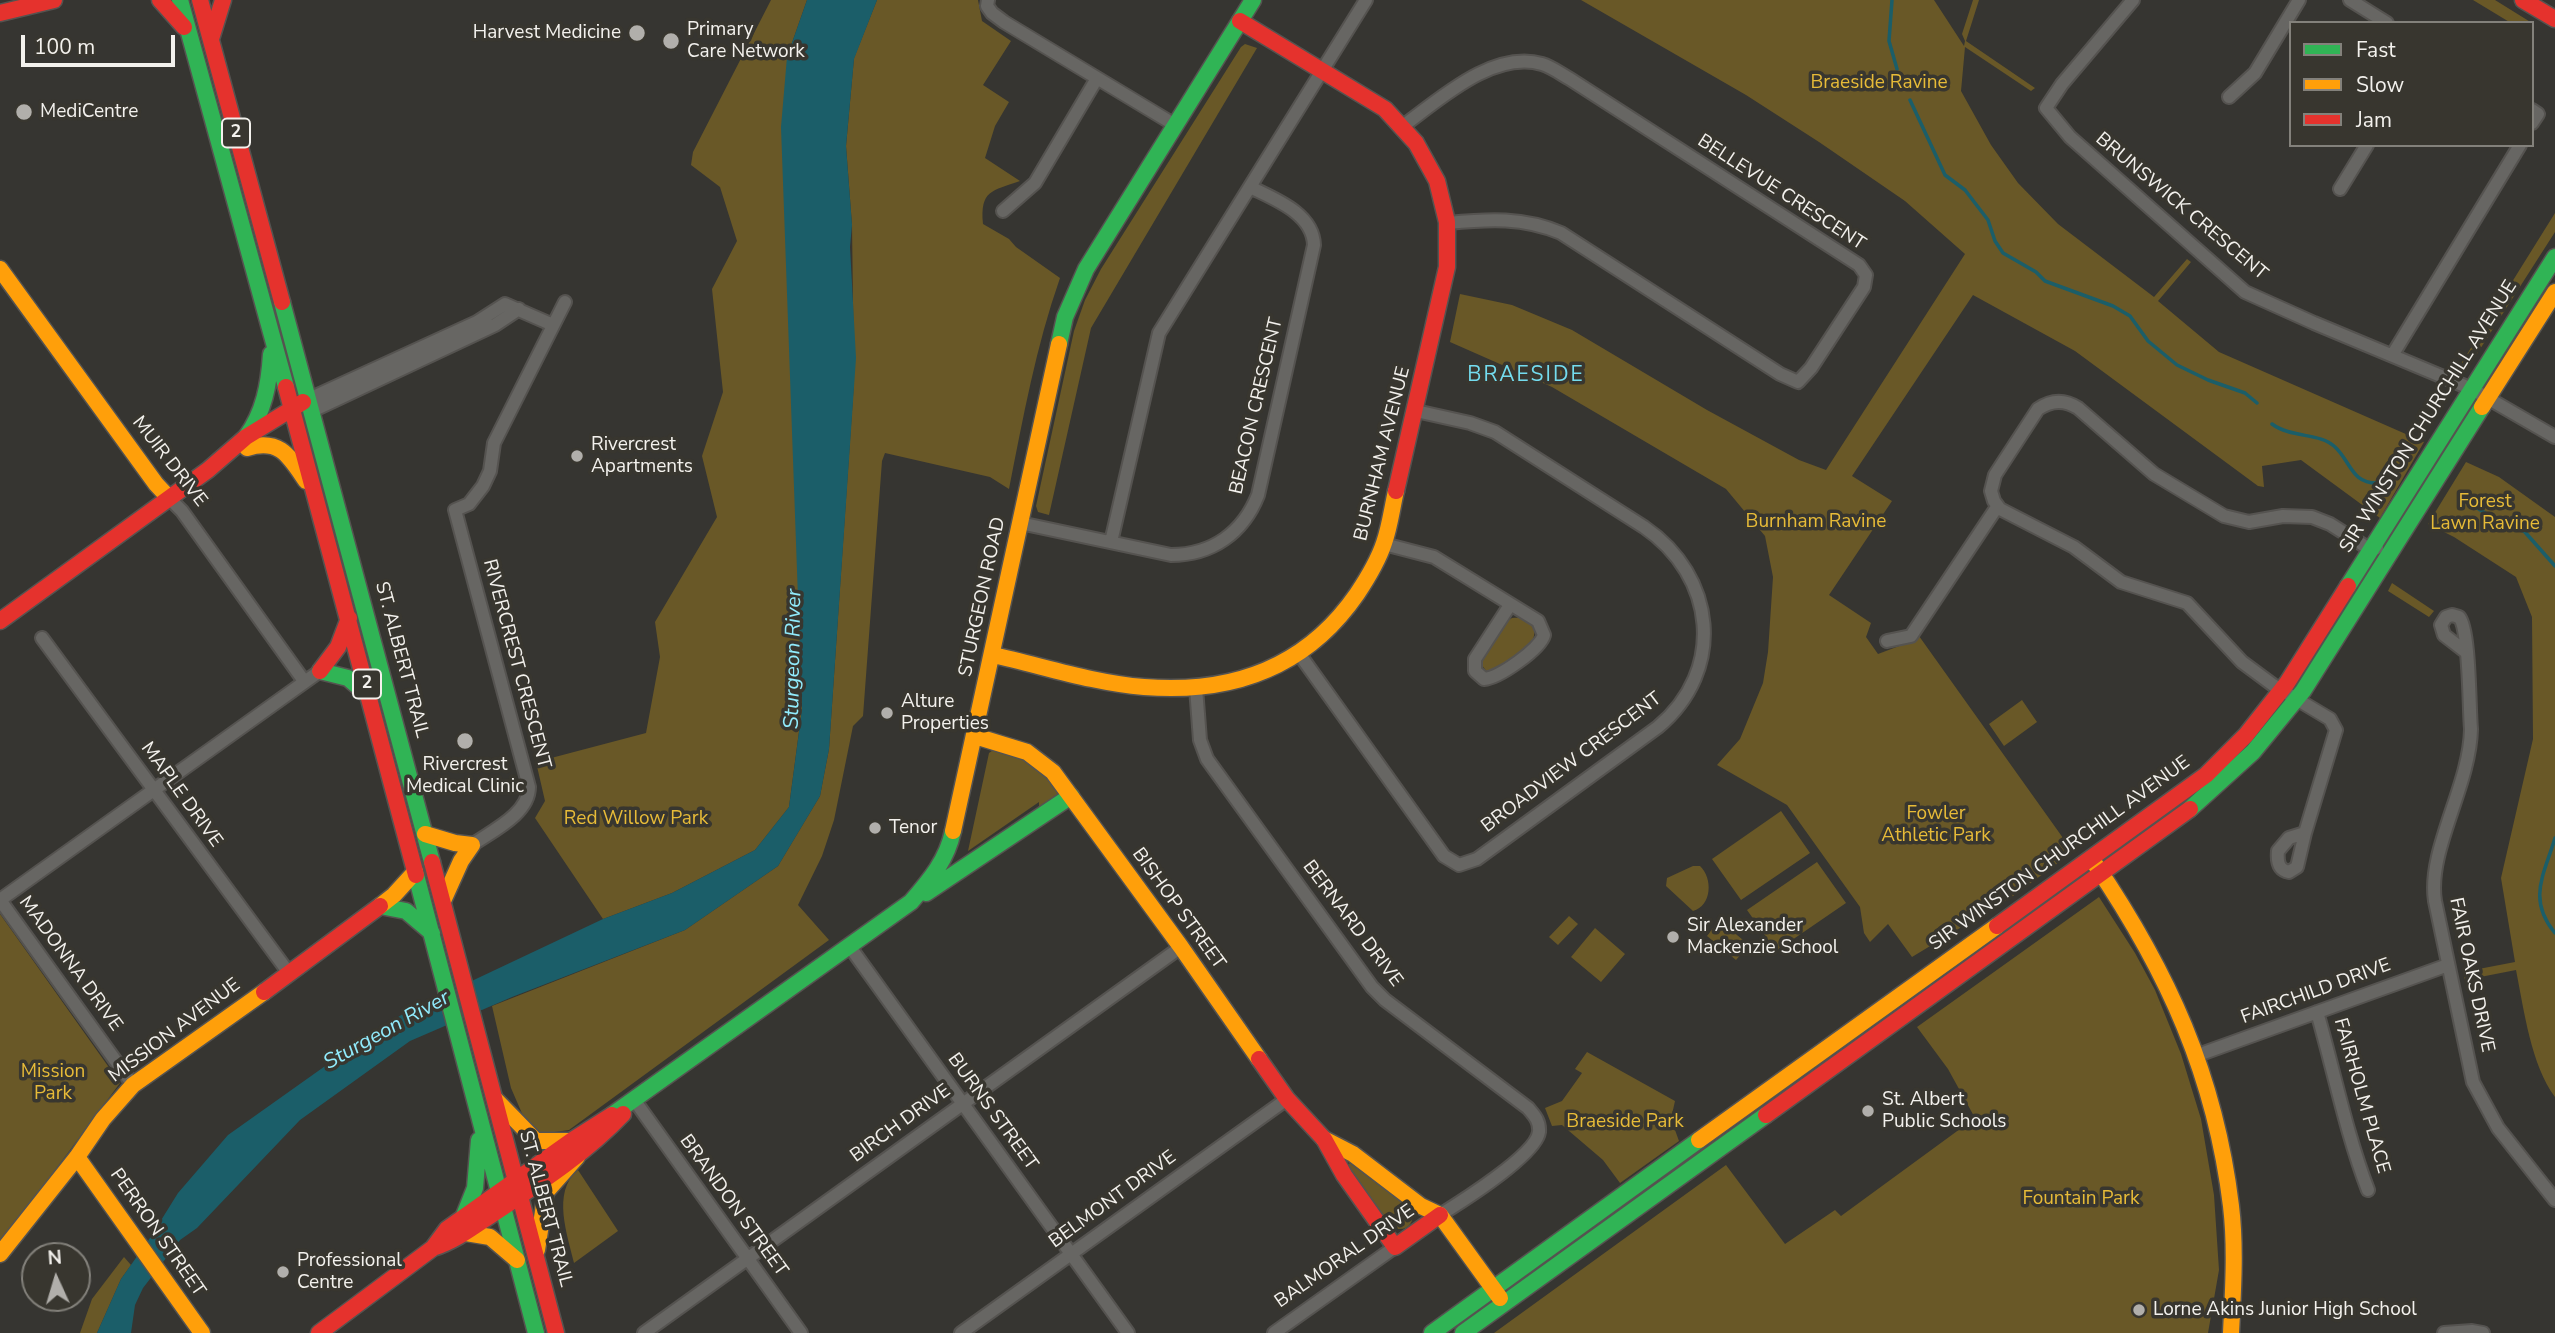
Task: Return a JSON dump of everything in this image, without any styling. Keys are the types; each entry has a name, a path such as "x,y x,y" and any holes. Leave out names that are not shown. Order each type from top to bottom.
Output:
{"main road":[{"path":"0,13 54,0"},
{"path":"160,0 189,33"},
{"name":"ST. ALBERT TRAIL","path":"180,0 349,617 536,1333"},
{"name":"ST. ALBERT TRAIL","path":"200,0 311,405 556,1333"},
{"path":"211,40 223,0"},
{"name":"STURGEON ROAD","path":"502,1199 516,1180 608,1131 635,1101 911,902 949,851 1065,317 1086,269 1253,0"},
{"path":"2523,0 2555,19"},
{"name":"BURNHAM AVENUE","path":"993,655 1125,684 1167,689 1196,688 1251,677 1300,655 1339,620 1374,570 1384,544 1447,267 1448,223 1443,195 1419,146 1385,109 1240,21"},
{"name":"SIR WINSTON CHURCHILL AVENUE","path":"1432,1333 2220,762 2282,690 2555,257"},
{"name":"MUIR DRIVE","path":"0,269 156,484 169,498"},
{"name":"SIR WINSTON CHURCHILL AVENUE","path":"1463,1333 2209,794 2260,747 2298,699 2555,292"},
{"path":"247,442 266,400 272,335"},
{"path":"0,621 219,461 311,405"},
{"path":"247,442 266,444 284,451 294,461 316,496"},
{"path":"320,671 345,636 349,617"},
{"path":"320,671 353,680 370,697"},
{"name":"BISHOP STREET","path":"975,736 1006,742 1033,754 1054,772 1287,1098 1324,1139 1344,1175 1395,1247"},
{"path":"911,902 959,873 1071,796"},
{"path":"425,834 472,845 461,861 443,901"},
{"path":"2090,858 2134,922 2161,970 2198,1055 2219,1130 2230,1200 2234,1268 2231,1333"},
{"name":"MISSION AVENUE","path":"0,1254 77,1157 103,1119 133,1085 380,906 415,872"},
{"path":"380,906 406,911 432,933"},
{"path":"494,1099 536,1141 574,1149 546,1192 536,1258"},
{"path":"319,1333 433,1248 453,1242 464,1226 475,1188 479,1167 480,1118"},
{"name":"BISHOP STREET","path":"1324,1139 1353,1154 1421,1206 1440,1215 1505,1303"},
{"name":"STURGEON ROAD","path":"502,1199 520,1196 574,1149"},
{"name":"PERRON STREET","path":"77,1157 202,1333"},
{"path":"464,1226 502,1199"},
{"name":"BALMORAL DRIVE","path":"1395,1247 1440,1215"},
{"path":"464,1226 490,1237 517,1260"}],"street":[{"path":"988,0 987,6 992,13 1096,80 1175,125"},
{"path":"1111,542 1159,333 1366,0"},
{"name":"BRUNSWICK CRESCENT","path":"2133,0 2062,84 2046,108 2079,146 2245,292 2472,389 2555,437"},
{"path":"2230,97 2255,73 2299,0"},
{"path":"2350,0 2384,21"},
{"name":"BELLEVUE CRESCENT","path":"1403,126 1491,67 1517,61 1545,65 1859,265 1866,275 1864,287 1811,368 1798,382 1780,374 1561,233 1534,223 1505,219 1448,223"},
{"path":"1003,211 1035,183 1096,80"},
{"path":"2340,189 2366,147"},
{"path":"2393,354 2518,147"},
{"name":"BEACON CRESCENT","path":"1020,523 1171,555 1202,551 1230,536 1244,522 1255,505 1314,245 1312,231 1305,220 1250,187"},
{"path":"311,405 409,351 477,322 505,304 553,325 565,302"},
{"path":"311,405 420,361 495,326 519,309"},
{"name":"RIVERCREST CRESCENT","path":"472,845 523,808 529,797 529,788 454,510 470,505 489,475 494,443 553,325"},
{"path":"409,351 420,361"},
{"path":"2305,833 2336,730 2330,719 2242,662 2187,603 2122,582 2074,547 1997,507 1991,491 1995,475 2038,409 2061,401 2078,408 2154,474 2224,516 2249,522 2283,516 2312,517 2330,524 2371,550 2402,535"},
{"name":"BROADVIEW CRESCENT","path":"1300,655 1444,856 1459,865 1476,859 1658,727 1675,711 1694,682 1704,645 1701,605 1684,566 1666,545 1644,527 1495,432 1470,423 1416,411"},
{"name":"MUIR DRIVE","path":"169,498 304,681"},
{"path":"1887,641 1911,636 1997,507"},
{"path":"1384,544 1434,557 1538,621 1543,630 1543,639 1537,647 1496,676 1485,679 1475,671 1475,659 1510,606"},
{"name":"MAPLE DRIVE","path":"43,638 289,973"},
{"name":"FAIR OAKS DRIVE","path":"2466,652 2470,751 2434,883 2473,1082 2498,1128 2555,1200"},
{"path":"0,900 320,671"},
{"name":"BERNARD DRIVE","path":"1196,688 1200,740 1207,759 1371,987 1528,1108 1536,1118 1539,1127 1537,1138 1516,1162 1440,1215"},
{"name":"MADONNA DRIVE","path":"0,900 133,1085"},
{"name":"BURNS STREET","path":"850,947 1128,1333"},
{"name":"BIRCH DRIVE","path":"644,1333 1181,947"},
{"name":"FAIRCHILD DRIVE","path":"2198,1055 2448,965"},
{"name":"FAIRHOLM PLACE","path":"2318,1012 2351,1146 2368,1190"},
{"name":"BELMONT DRIVE","path":"961,1333 1287,1098"},
{"name":"BRANDON STREET","path":"635,1101 801,1333"},
{"name":"BALMORAL DRIVE","path":"1274,1333 1395,1247"},
{"path":"2444,1333 2483,1333"}],"green space":[{"name":"Red Willow Park","path":"771,0 807,0 787,57 802,709 789,807 755,850 672,893 603,919 535,818 545,801 536,762 646,733 660,657 655,622 717,517 702,456 723,392 712,289 737,241 720,187 691,165 693,152"},
{"path":"877,0 978,0 982,21 1011,41 983,85 1009,102 995,126 985,158 1020,181 995,190 986,198 983,224 1009,239 1016,247 1060,278 1037,356 1009,489 990,477 885,453 882,461 863,716 853,726 834,820 822,856 798,905 829,940 569,1130 540,1134 527,1125 511,1088 492,1006 685,930 778,866 820,796 829,749 854,382 852,225 846,146 854,58"},
{"path":"1581,0 1934,0 1964,46 1962,34 1973,0 1979,0 1966,41 2035,88 2031,91 1965,47 1961,91 1991,145 2018,183 2058,224 2154,297 2187,259 2191,262 2158,301 2219,352 2424,442 2380,518 2301,460 2262,466 2264,487 2258,486 2075,351 1973,295 1852,476 1892,501 1829,595 1871,623 1866,637 1878,654 1919,636 2073,852 2013,896 1912,957 1888,924 1870,942 1864,933 1860,907 1787,805 1717,765 1740,739 1763,683 1773,577 1765,536 1726,489 1552,387 1450,342 1460,294 1512,305 1572,330 1707,410 1799,460 1826,470 1965,254 1905,201 1819,142 1746,95"},
{"path":"2473,0 2495,0 2529,21 2508,21"},
{"path":"1245,44 1257,48 1091,328 1049,515 1038,512 1036,506 1074,331 1085,300 1101,269"},
{"path":"2555,213 2555,232 2466,371 2459,367"},
{"name":"Forest Lawn Ravine","path":"2466,462 2499,477 2555,517 2555,1097 2534,1053 2516,970 2465,980 2463,972 2515,962 2501,878 2533,739 2532,617 2516,577 2454,537 2428,524"},
{"path":"2392,583 2434,611 2429,617 2388,591"},
{"path":"1521,618 1528,622 1534,629 1534,637 1530,645 1513,660 1487,672 1481,664 1482,658 1507,621"},
{"path":"2022,700 2037,722 2004,746 1989,724"},
{"path":"993,750 1015,754 1032,764 1061,795 1039,811 1039,802 968,851 989,753"},
{"path":"1781,811 1810,853 1741,900 1712,859"},
{"path":"1817,862 1846,903 1776,951 1747,910"},
{"path":"1693,866 1700,866 1709,884 1704,904 1693,911 1666,886 1667,878"},
{"name":"Fountain Park","path":"2099,897 2155,990 2181,1054 2201,1119 2214,1195 2219,1270 2208,1333 1494,1333 1726,1165 1785,1244 1835,1210 1841,1216 1975,1118 1948,1069 1917,1027"},
{"name":"Mission Park","path":"0,914 120,1083 0,1244"},
{"path":"1569,916 1578,924 1558,945 1549,937"},
{"path":"1719,920 1749,945 1736,960 1707,936"},
{"path":"1595,928 1625,954 1601,982 1571,957"},
{"name":"Braeside Park","path":"1587,1052 1675,1101 1671,1119 1679,1141 1620,1183 1603,1160 1562,1125 1552,1126 1545,1108 1562,1101 1582,1073 1575,1069"},
{"path":"1350,1163 1413,1210 1411,1224 1401,1229 1391,1227 1347,1166"},
{"path":"578,1170 618,1231 574,1263 563,1202 570,1179"},
{"path":"124,1257 131,1265 121,1279 97,1333 80,1333 87,1312 91,1312 92,1299"}],"water":[{"name":"Sturgeon River","path":"807,0 877,0 854,59 846,146 852,225 850,247 856,358 829,749 820,796 778,866 685,930 512,997 410,1041 300,1120 197,1228 180,1240 143,1288 135,1305 131,1333 97,1333 121,1279 178,1193 228,1135 406,1012 603,919 672,893 755,850 789,807 802,709 781,127 787,57"}],"waterway":[{"path":"1892,0 1889,41 1897,69"},
{"path":"1910,100 1945,175 1965,190 1988,220 1995,241 2003,253 2036,272 2045,281 2113,306 2130,316 2148,341 2177,365 2245,393 2257,403"},
{"path":"2272,424 2288,432 2328,442 2340,452 2357,476 2362,480 2378,483"},
{"path":"2468,502 2505,526 2524,531 2555,566"},
{"path":"2555,838 2540,887 2542,909 2555,933"}],"traffic: fast":[{"path":"180,0 286,387"},
{"path":"1059,344 1065,317 1086,269 1253,0"},
{"path":"2348,586 2555,257"},
{"path":"282,302 432,862"},
{"path":"246,437 264,398 271,354"},
{"path":"2190,809 2253,752 2303,691 2482,407"},
{"path":"320,671 348,678 370,697"},
{"path":"926,893 1071,796"},
{"path":"612,1115 911,902 942,860 953,831"},
{"path":"416,875 536,1333"},
{"path":"380,906 406,911 432,933"},
{"path":"1463,1333 1766,1115"},
{"path":"463,1218 475,1188 479,1140"},
{"path":"1432,1333 1699,1140"}],"traffic: slow":[{"path":"0,269 156,484 169,498"},
{"path":"2482,407 2555,292"},
{"path":"953,831 1059,344"},
{"path":"247,448 268,445 276,447 289,457 306,481"},
{"path":"993,655 1087,678 1144,687 1207,686 1264,671 1290,658 1314,641 1337,620 1357,594 1382,550 1396,491"},
{"path":"975,736 1027,752 1053,772 1259,1059"},
{"path":"425,834 472,845 461,861 443,901"},
{"path":"2095,864 2121,904 2166,985 2200,1069 2213,1112 2224,1158 2233,1222 2231,1333"},
{"path":"380,906 415,872"},
{"path":"1699,1140 1997,926"},
{"path":"0,1254 77,1157 103,1119 133,1085 264,992"},
{"path":"495,1099 536,1141 571,1141"},
{"path":"1324,1139 1353,1154 1421,1206 1440,1215 1500,1298"},
{"path":"77,1157 202,1333"},
{"path":"537,1250 546,1192 577,1157"},
{"path":"466,1233 490,1237 517,1260"}],"traffic: jam":[{"path":"0,13 54,0"},
{"path":"160,0 184,27"},
{"path":"200,0 282,302"},
{"path":"211,39 223,0"},
{"path":"2523,0 2555,19"},
{"path":"1240,21 1385,109 1416,143 1437,181 1447,222 1447,267 1396,491"},
{"path":"286,387 416,875"},
{"path":"0,621 208,470 246,437 303,402"},
{"path":"1997,926 2206,775 2246,735 2287,683 2348,586"},
{"path":"320,671 338,647 349,618"},
{"path":"1766,1115 2190,809"},
{"path":"432,862 556,1333"},
{"path":"264,992 380,906"},
{"path":"1259,1059 1287,1099 1324,1139 1344,1175 1395,1247 1440,1215"},
{"path":"433,1248 451,1241 548,1177 579,1154 623,1114"},
{"path":"319,1333 433,1248 447,1229 612,1115"}],"place":[{"name":"Harvest Medicine","path":"637,33"},
{"name":"Primary Care Network","path":"671,41"},
{"name":"MediCentre","path":"24,112"},
{"name":"Rivercrest Apartments","path":"577,456"},
{"name":"Alture Properties","path":"887,713"},
{"name":"Rivercrest Medical Clinic","path":"465,741"},
{"name":"Tenor","path":"875,828"},
{"name":"Sir Alexander Mackenzie School","path":"1673,937"},
{"name":"St. Albert Public Schools","path":"1868,1111"},
{"name":"Professional Centre","path":"283,1272"},
{"name":"Lorne Akins Junior High School","path":"2139,1310"}],"district":[{"name":"BRAESIDE","path":"1526,376"}],"park label":[{"name":"Braeside Ravine","path":"1879,83"},
{"name":"Burnham Ravine","path":"1816,522"},
{"name":"Fowler Athletic Park","path":"1936,825"}]}
